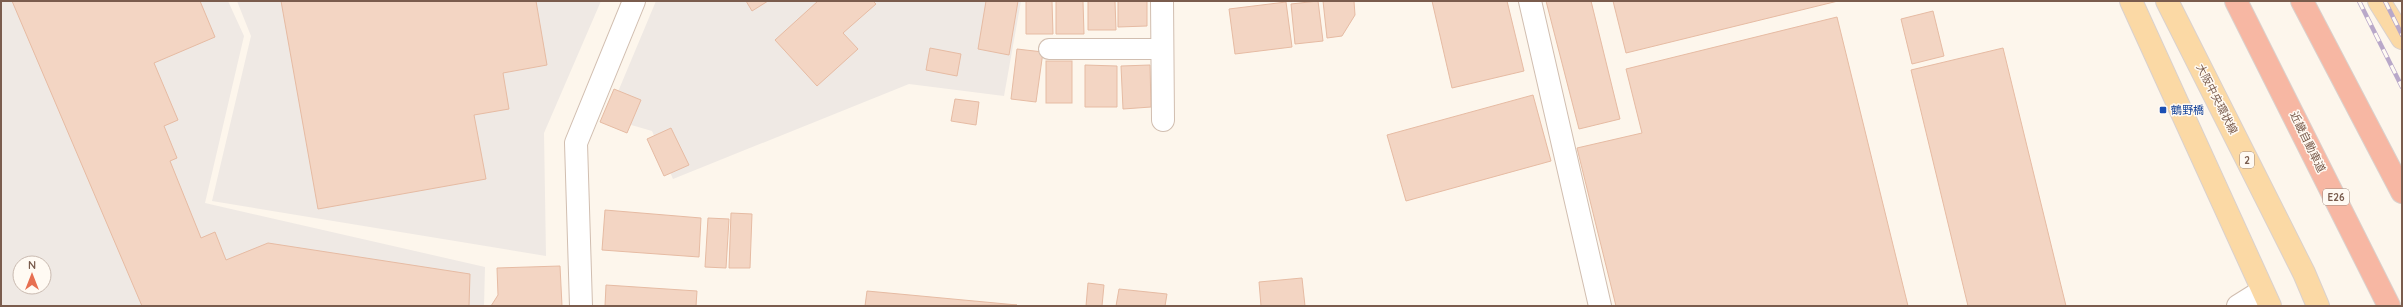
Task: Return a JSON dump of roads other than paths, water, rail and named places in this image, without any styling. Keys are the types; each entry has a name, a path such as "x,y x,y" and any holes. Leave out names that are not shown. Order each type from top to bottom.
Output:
{"highway":[{"name":"近畿自動車道","path":"2236,1 2389,306"},
{"path":"2302,1 2402,192"}],"main road":[{"path":"2131,1 2266,299"},
{"path":"2379,1 2402,38"},
{"name":"大阪中央環状線","path":"2167,6 2304,273 2318,306"}],"street":[{"path":"581,306 576,143 634,1"},
{"path":"1162,1 1163,120"},
{"path":"1530,1 1600,306"},
{"path":"2238,306 2266,299"}],"lane":[{"path":"1049,49 1162,49"}],"railway":[{"path":"2359,1 2402,87"},
{"path":"2385,1 2402,35"}],"place":[{"name":"鶴野橋","path":"2163,110"}]}
